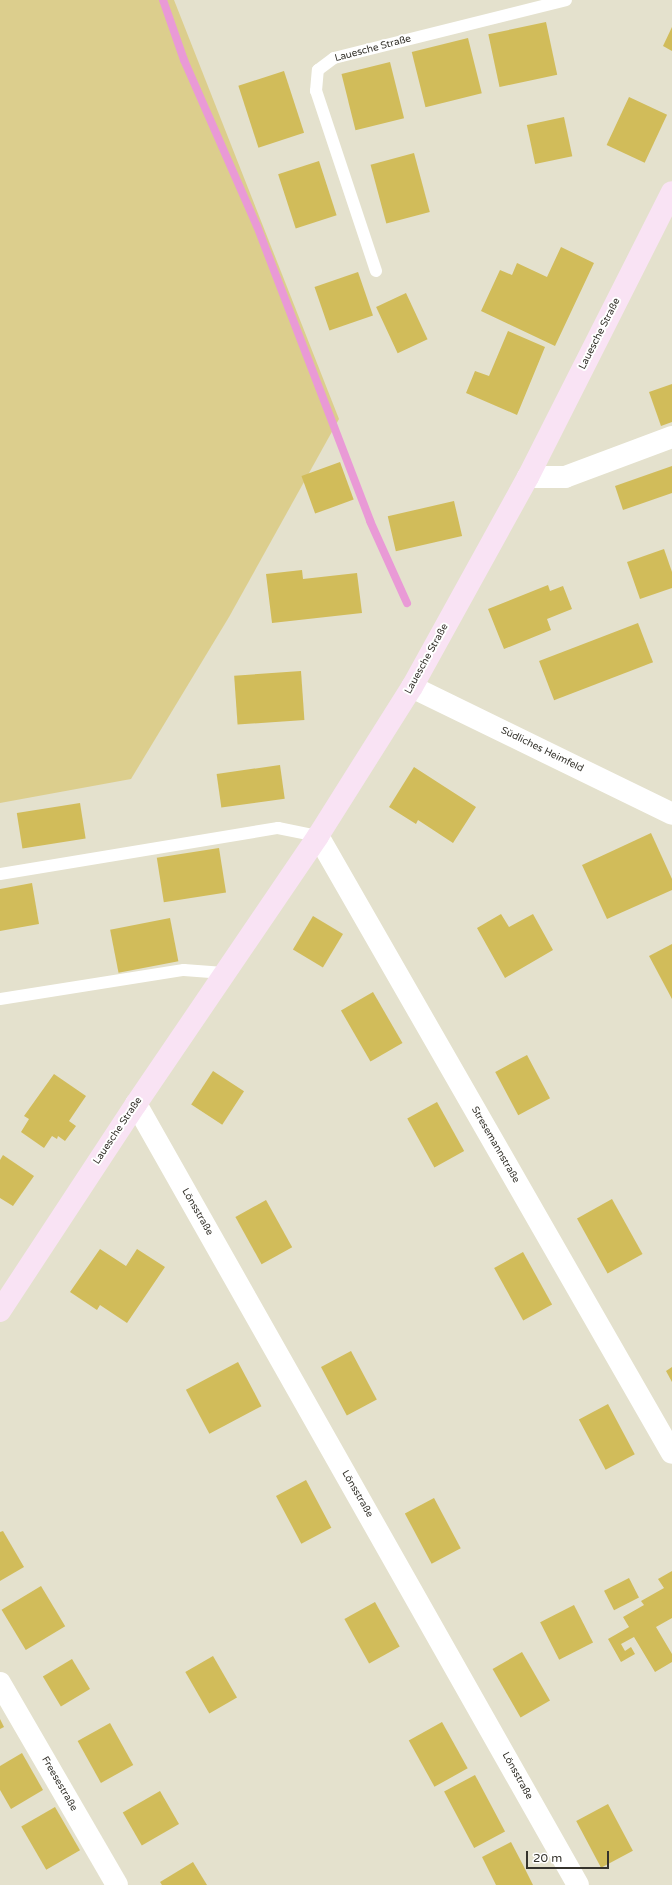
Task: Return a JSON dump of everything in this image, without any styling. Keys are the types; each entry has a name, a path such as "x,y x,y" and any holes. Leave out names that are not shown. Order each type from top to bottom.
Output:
{"street":[{"name":"Lauesche Straße","path":"0,1311 6,1287 136,1104 318,836 412,687 528,477 672,192"},
{"path":"528,477 565,477 672,437"},
{"name":"Südliches Heimfeld","path":"412,687 672,814"},
{"name":"Stresemannstraße","path":"318,836 672,1453"},
{"name":"Lönsstraße","path":"136,1104 578,1885"},
{"name":"Freesestraße","path":"0,1684 117,1885"}],"lane":[{"name":"Lauesche Straße","path":"376,271 316,91 318,70 334,58 566,0"},
{"path":"0,874 278,828 318,836"},
{"path":"0,999 184,970 224,973"}],"shaded area":[{"path":"0,0 174,0 339,419 229,617 131,779 0,803"}],"building":[{"path":"546,22 557,75 500,87 488,34"},
{"path":"672,27 672,51 663,46"},
{"path":"468,38 482,93 426,107 412,52"},
{"path":"390,62 404,118 356,130 341,74"},
{"path":"284,71 304,133 258,148 238,86"},
{"path":"629,97 667,115 645,163 607,145"},
{"path":"564,117 572,156 535,164 527,125"},
{"path":"414,153 430,212 386,224 371,165"},
{"path":"319,161 337,215 296,228 278,174"},
{"path":"561,247 594,263 555,346 481,311 500,270 512,275 517,263 547,277"},
{"path":"358,272 373,315 329,330 315,287"},
{"path":"406,293 428,339 398,353 376,307"},
{"path":"508,331 545,347 517,415 466,393 475,371 489,376"},
{"path":"672,384 672,422 661,426 649,392"},
{"path":"340,462 354,500 315,514 301,476"},
{"path":"672,466 672,493 623,510 615,486"},
{"path":"454,501 462,536 396,551 388,516"},
{"path":"664,549 672,572 672,588 640,599 627,562"},
{"path":"302,570 303,579 357,573 362,613 272,623 266,574"},
{"path":"548,585 550,591 563,586 572,609 547,619 551,630 504,649 488,609"},
{"path":"638,623 653,662 554,700 539,661"},
{"path":"301,671 304,720 238,725 234,676"},
{"path":"280,765 285,799 221,808 217,774"},
{"path":"414,767 476,807 453,843 418,820 416,824 389,807"},
{"path":"80,803 86,839 22,849 17,813"},
{"path":"651,833 672,879 672,890 607,919 582,865"},
{"path":"219,848 226,892 164,902 157,858"},
{"path":"32,883 39,924 0,931 0,889"},
{"path":"501,914 509,927 533,914 553,950 505,978 477,928"},
{"path":"313,916 343,934 323,967 293,949"},
{"path":"170,918 178,961 119,973 110,930"},
{"path":"672,944 672,999 649,956"},
{"path":"373,992 402,1043 370,1062 341,1010"},
{"path":"527,1055 550,1098 518,1115 495,1072"},
{"path":"213,1071 244,1091 222,1125 191,1105"},
{"path":"54,1074 86,1096 69,1121 76,1126 65,1141 58,1136 57,1139 52,1136 44,1148 21,1132 29,1119 24,1116"},
{"path":"437,1102 464,1151 434,1167 407,1118"},
{"path":"3,1155 34,1176 13,1206 0,1198 0,1160"},
{"path":"612,1199 643,1254 608,1273 577,1218"},
{"path":"266,1200 292,1247 262,1264 235,1217"},
{"path":"100,1249 126,1266 137,1249 165,1267 127,1323 100,1305 97,1310 70,1292"},
{"path":"523,1252 552,1304 523,1320 494,1268"},
{"path":"351,1351 377,1400 347,1416 321,1367"},
{"path":"238,1362 261,1406 209,1434 186,1390"},
{"path":"672,1367 672,1382 666,1371"},
{"path":"608,1404 635,1454 606,1470 579,1419"},
{"path":"306,1480 331,1528 301,1544 276,1496"},
{"path":"434,1498 461,1548 432,1564 405,1513"},
{"path":"3,1531 24,1567 0,1581 0,1532"},
{"path":"672,1571 672,1618 656,1627 672,1654 672,1662 655,1672 634,1637 621,1644 625,1651 631,1647 635,1654 621,1662 608,1639 629,1627 623,1617 644,1605 641,1601 664,1588 658,1579"},
{"path":"629,1578 639,1598 614,1610 604,1591"},
{"path":"41,1586 65,1626 26,1650 2,1610"},
{"path":"375,1602 400,1647 369,1664 344,1619"},
{"path":"574,1605 593,1642 559,1660 540,1622"},
{"path":"522,1652 550,1700 521,1717 493,1669"},
{"path":"213,1656 237,1698 209,1714 185,1672"},
{"path":"72,1659 90,1689 61,1707 43,1677"},
{"path":"0,1719 4,1727 0,1729"},
{"path":"442,1722 468,1768 434,1787 409,1740"},
{"path":"110,1723 133,1765 101,1783 78,1741"},
{"path":"22,1753 43,1790 11,1809 0,1790 0,1766"},
{"path":"475,1775 505,1832 474,1848 444,1791"},
{"path":"160,1791 179,1824 142,1845 123,1812"},
{"path":"608,1804 633,1851 601,1868 576,1821"},
{"path":"55,1807 80,1850 46,1870 21,1826"},
{"path":"511,1842 533,1885 496,1885 482,1857"},
{"path":"193,1862 207,1885 162,1885 160,1882"}],"waterway":[{"path":"163,0 184,60 257,226 370,521 407,603"}]}
